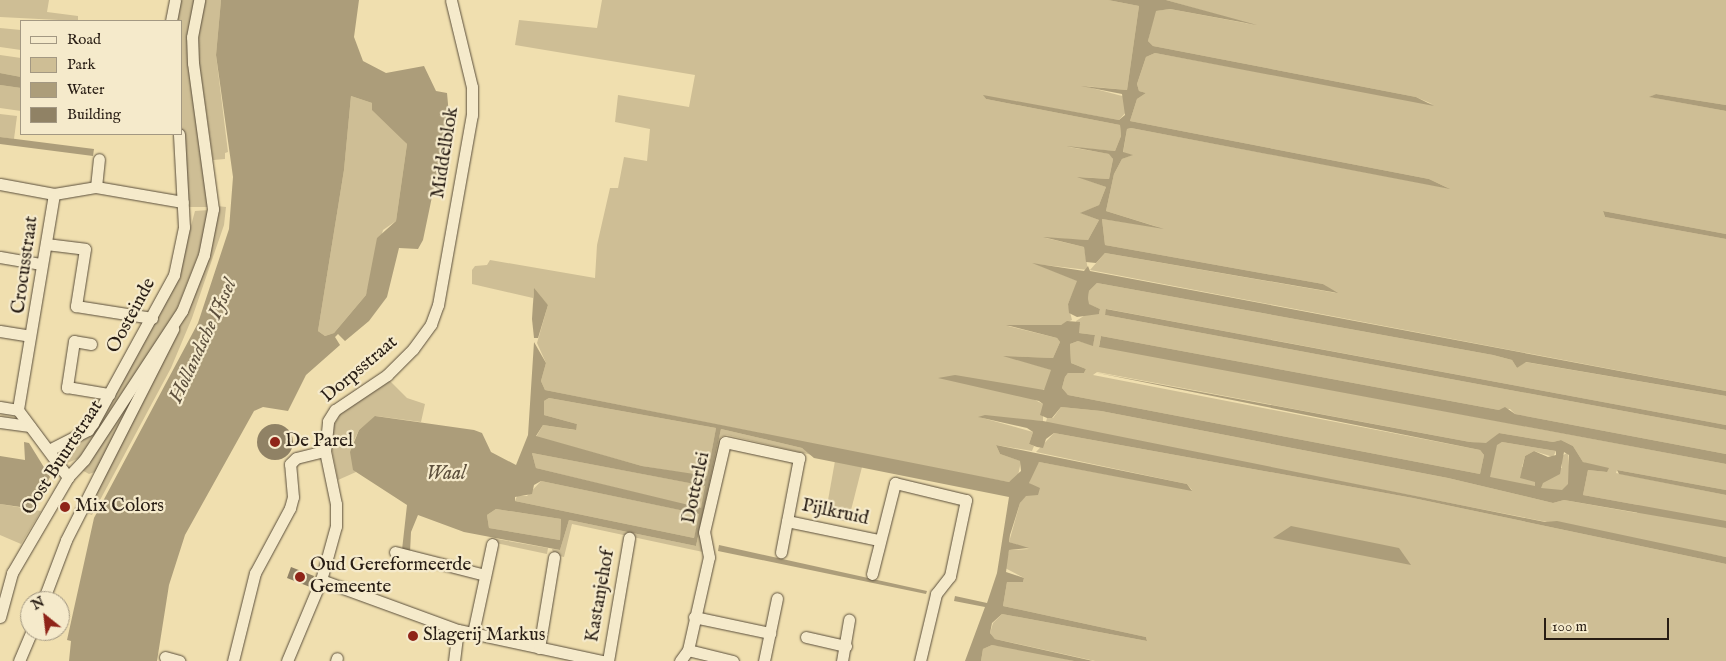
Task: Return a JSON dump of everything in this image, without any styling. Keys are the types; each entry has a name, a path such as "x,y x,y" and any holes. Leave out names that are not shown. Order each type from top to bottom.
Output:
{"street":[{"path":"171,20 176,0"},
{"name":"Oost Buurtstraat","path":"0,617 12,573 68,477 84,460 182,311 201,264 213,209 193,63 192,37 199,0"},
{"name":"Middelblok","path":"448,253 472,115 472,87 451,0"},
{"name":"Oosteinde","path":"49,450 88,430 110,394 174,275 182,248 183,202 179,135"},
{"path":"96,187 99,159"},
{"path":"0,184 54,194 96,187 183,202"},
{"name":"Crocusstraat","path":"18,410 54,194"},
{"path":"46,244 85,249 76,306 152,318"},
{"name":"Dorpsstraat","path":"287,661 321,580 337,516 325,451 328,420 335,410 387,375 431,324 448,253"},
{"path":"0,257 41,264"},
{"path":"47,591 66,540 168,344 173,332 171,326"},
{"path":"0,331 30,336"},
{"path":"91,344 74,342 67,387 110,394"},
{"path":"0,408 18,410 68,477"},
{"path":"0,422 30,426"},
{"name":"Dotterlei","path":"694,617 709,557 704,532 724,442 799,458"},
{"path":"233,661 255,573 290,508 293,497 289,472 296,458 325,451"},
{"name":"Pijlkruid","path":"781,552 799,458"},
{"path":"872,574 876,540 895,483 966,500 950,576 934,601 920,661"},
{"name":"Pijlkruid","path":"787,520 876,540"},
{"name":"Kastanjehof","path":"608,661 629,538"},
{"path":"473,634 492,544"},
{"path":"402,554 485,575"},
{"path":"539,648 554,557"},
{"path":"0,570 12,573"},
{"path":"321,580 458,630 603,661"},
{"path":"764,661 777,598"},
{"path":"680,661 688,650 694,617 770,633"},
{"path":"842,661 849,620"},
{"path":"454,661 458,630"},
{"path":"806,637 846,646"},
{"path":"20,661 28,641"},
{"path":"688,650 733,661"},
{"path":"165,657 180,661"}],"green space":[{"path":"0,0 49,0 47,12 78,16 78,20 58,20 0,17"},
{"path":"178,0 196,0 190,32 208,207 189,207 181,135 182,20 175,20"},
{"path":"204,0 221,0 216,55 228,152 225,153 225,159 213,160 197,48"},
{"path":"602,0 1108,0 1139,6 1127,90 1084,86 1126,97 1127,111 1119,120 984,96 986,99 1120,125 1121,136 1115,151 1069,147 1110,154 1113,159 1109,179 1079,177 1106,187 1099,205 1081,213 1099,220 1088,240 1046,238 1084,247 1088,270 1036,264 1078,281 1068,304 1072,320 1061,325 1008,326 1057,338 1060,342 1053,358 1006,356 1052,370 1047,388 1029,397 1043,404 1043,421 979,417 1033,432 1029,444 1034,446 1032,451 996,445 1000,454 1021,461 1018,476 1009,482 952,472 545,390 541,381 546,363 537,343 548,305 534,290 533,298 472,284 472,270 475,266 487,265 490,260 595,278 597,245 610,188 618,188 624,157 647,161 650,129 615,122 618,95 689,107 695,75 515,45 519,20 597,28"},
{"path":"1166,0 1726,0 1726,105 1656,94 1650,97 1726,111 1726,234 1603,211 1605,217 1726,239 1726,391 1090,270 1105,253 1336,293 1323,284 1105,245 1102,219 1158,227 1106,211 1114,174 1122,159 1132,155 1123,153 1127,129 1131,128 1448,188 1429,179 1130,121 1137,99 1146,93 1139,91 1137,84 1146,57 1155,53 1432,104 1416,97 1153,46 1148,41 1155,11 1170,9 1250,24"},
{"path":"0,28 20,30 20,50 0,47"},
{"path":"0,55 20,58 20,77 0,73"},
{"path":"0,85 20,88 20,111 0,108"},
{"path":"351,96 372,103 407,144 396,221 383,230 366,295 334,333 325,336 318,331 344,170"},
{"path":"0,114 17,116 14,139 0,137"},
{"path":"217,206 226,207 224,225 192,318 171,368 92,515 86,513 109,462 195,291"},
{"path":"209,210 203,243 176,311 79,458 65,464 58,450 87,434 182,259 195,211"},
{"path":"1097,283 1493,355 1512,360 1517,368 1525,362 1726,396 1726,425 1107,309 1105,315 1726,430 1726,454 1515,414 1510,409 1499,410 1101,336 1099,346 1726,464 1726,490 1617,470 1616,473 1726,495 1726,557 1052,425 1046,422 1047,418 1053,418 1061,407 1101,411 1448,478 1553,503 1564,500 1637,513 1638,505 1583,495 1588,470 1607,472 1583,462 1573,446 1561,440 1553,442 1499,433 1486,444 1470,442 1097,372 1093,375 1480,450 1484,455 1480,474 1068,395 1062,388 1065,377 1068,373 1084,373 1086,369 1071,363 1070,344 1078,341 1093,345 1095,335 1079,333 1076,321 1090,312 1099,314 1100,309 1088,304 1089,291"},
{"path":"161,345 98,471 89,474 80,469"},
{"path":"390,381 407,398 425,404 421,422 376,416 359,430 352,445 356,472 338,480 331,445 331,431 340,414"},
{"path":"549,398 716,428 707,477 642,466 536,437 543,425 575,430 577,424 544,415 544,401"},
{"path":"721,429 802,448 812,455 727,435 721,437 700,535 703,552 572,524 564,557 554,555 552,549 560,550 569,520 696,546"},
{"path":"1054,433 1413,498 1726,564 1726,661 1095,661 995,639 990,633 993,623 1002,614 1147,641 1146,637 1003,606 1007,582 1023,582 1024,578 1005,568 1009,550 1029,549 1009,542 1020,503 1032,485 1029,483 1031,472 1039,462 1192,490 1187,484 1036,452"},
{"path":"1502,442 1556,451 1553,457 1534,451 1525,456 1522,467 1562,468 1562,456 1568,452 1571,495 1481,479 1497,444"},
{"path":"532,453 706,486 701,509 536,468"},
{"path":"835,461 862,467 848,522 825,517"},
{"path":"541,481 700,514 694,538 515,501 517,496 527,496"},
{"path":"0,504 41,511 21,544 0,535"},
{"path":"496,509 561,519 560,540 489,528 487,515"},
{"path":"491,538 548,548 547,554 491,542"},
{"path":"992,645 1027,650 1074,661 981,661 983,649"}],"water":[{"name":"Hollandsche IJssel","path":"221,0 359,0 354,37 363,61 386,73 424,66 436,91 447,93 449,115 423,240 418,249 399,248 387,297 369,321 345,341 338,334 335,337 340,345 306,375 288,411 263,407 254,411 185,535 169,585 157,661 69,661 70,626 94,518 198,323 229,229 233,177 216,55","holes":["351,96 372,103 372,110 407,144 396,221 377,238 366,295 334,333 325,336 318,331 344,170"]},
{"path":"1108,0 1166,0 1257,25 1170,9 1156,11 1148,41 1153,46 1416,97 1434,106 1155,53 1146,57 1137,84 1139,91 1146,93 1137,99 1130,121 1429,179 1450,189 1131,128 1127,129 1123,152 1133,155 1122,159 1114,174 1106,211 1164,229 1102,219 1105,245 1323,284 1338,293 1105,253 1096,263 1086,262 1084,247 1043,237 1088,240 1099,220 1080,213 1099,205 1106,187 1077,177 1109,179 1113,159 1109,154 1066,146 1115,151 1121,136 1120,125 986,99 983,95 1119,120 1125,115 1122,94 1081,86 1127,90 1139,6"},
{"path":"0,73 20,77 20,88 0,85"},
{"path":"1656,94 1726,105 1726,111 1649,97"},
{"path":"0,137 94,149 93,156 0,144"},
{"path":"1603,211 1726,234 1726,239 1605,217"},
{"path":"1032,263 1084,271 1088,266 1090,271 1726,391 1726,396 1526,362 1517,368 1512,360 1493,355 1097,283 1089,291 1088,299 1089,304 1100,309 1099,314 1077,317 1069,313 1068,304 1077,281"},
{"path":"534,288 548,305 538,338 534,338 532,319"},
{"path":"1106,309 1726,425 1726,430 1105,315"},
{"path":"1067,321 1080,322 1079,333 1095,335 1093,346 1078,341 1070,344 1071,363 1086,369 1084,373 1068,373 1065,377 1062,388 1068,395 1480,474 1484,455 1480,450 1093,372 1470,442 1486,443 1499,433 1553,442 1561,440 1573,446 1583,462 1609,468 1607,472 1588,470 1583,495 1726,521 1726,528 1564,500 1553,503 1448,478 1101,411 1061,407 1052,418 1047,418 1040,415 1043,404 1039,401 938,378 955,375 1044,390 1051,370 1003,356 1053,358 1060,342 1057,338 1006,325 1061,325","holes":["1502,442 1556,451 1556,455 1548,457 1534,451 1525,456 1520,478 1535,482 1535,486 1490,477 1497,445","1564,452 1569,455 1568,484 1562,490 1541,488 1543,483 1560,474"]},
{"path":"1101,336 1499,410 1505,407 1515,414 1726,454 1726,464 1099,347"},
{"name":"Waal","path":"534,342 546,363 541,381 545,390 1009,482 1021,471 1020,461 1000,454 996,445 1187,484 1192,491 1039,462 1029,483 1040,488 1038,495 1026,496 1020,503 1009,542 1029,548 1009,550 1006,572 1024,578 1023,582 1007,582 1003,606 1146,637 1147,641 1002,614 992,623 990,633 995,639 1093,661 1074,661 992,645 983,649 981,661 965,661 985,607 954,601 955,596 987,603 997,573 1009,497 814,458 802,448 721,429 696,546 569,520 560,550 464,532 418,515 411,532 410,553 402,550 407,505 353,470 350,452 359,430 375,416 474,430 482,433 491,452 516,465 528,435","holes":["549,398 716,428 707,476 642,466 536,436 543,425 576,430 577,424 544,415 544,401","532,453 705,486 701,508 536,468","541,481 699,514 694,538 515,501 515,497 532,494 534,485","496,509 561,519 560,540 489,528 487,515"]},
{"path":"985,415 1043,421 1545,522 1557,521 1726,557 1726,564 1413,498 1054,433 1046,439 1043,448 1037,447 1029,444 1033,432 1027,428 978,417"},
{"path":"24,442 29,443 50,477 34,509 0,504 0,456 25,460"},
{"path":"1617,470 1726,490 1726,495 1619,474"},
{"path":"1291,526 1399,548 1411,565 1273,538"},
{"path":"719,545 927,591 926,594 718,551"}],"building":[{"name":"De Parel","path":"275,424 282,425 288,429 292,435 292,449 288,455 282,459 275,460 268,459 262,455 258,449 257,442 258,435 262,429 268,425"},
{"name":"Oud Gereformeerde Gemeente","path":"291,567 314,576 310,587 287,578"}],"place":[{"name":"De Parel","path":"275,442"},
{"name":"Mix Colors","path":"65,507"},
{"name":"Oud Gereformeerde Gemeente","path":"300,577"},
{"name":"Slagerij Markus","path":"413,636"}]}
